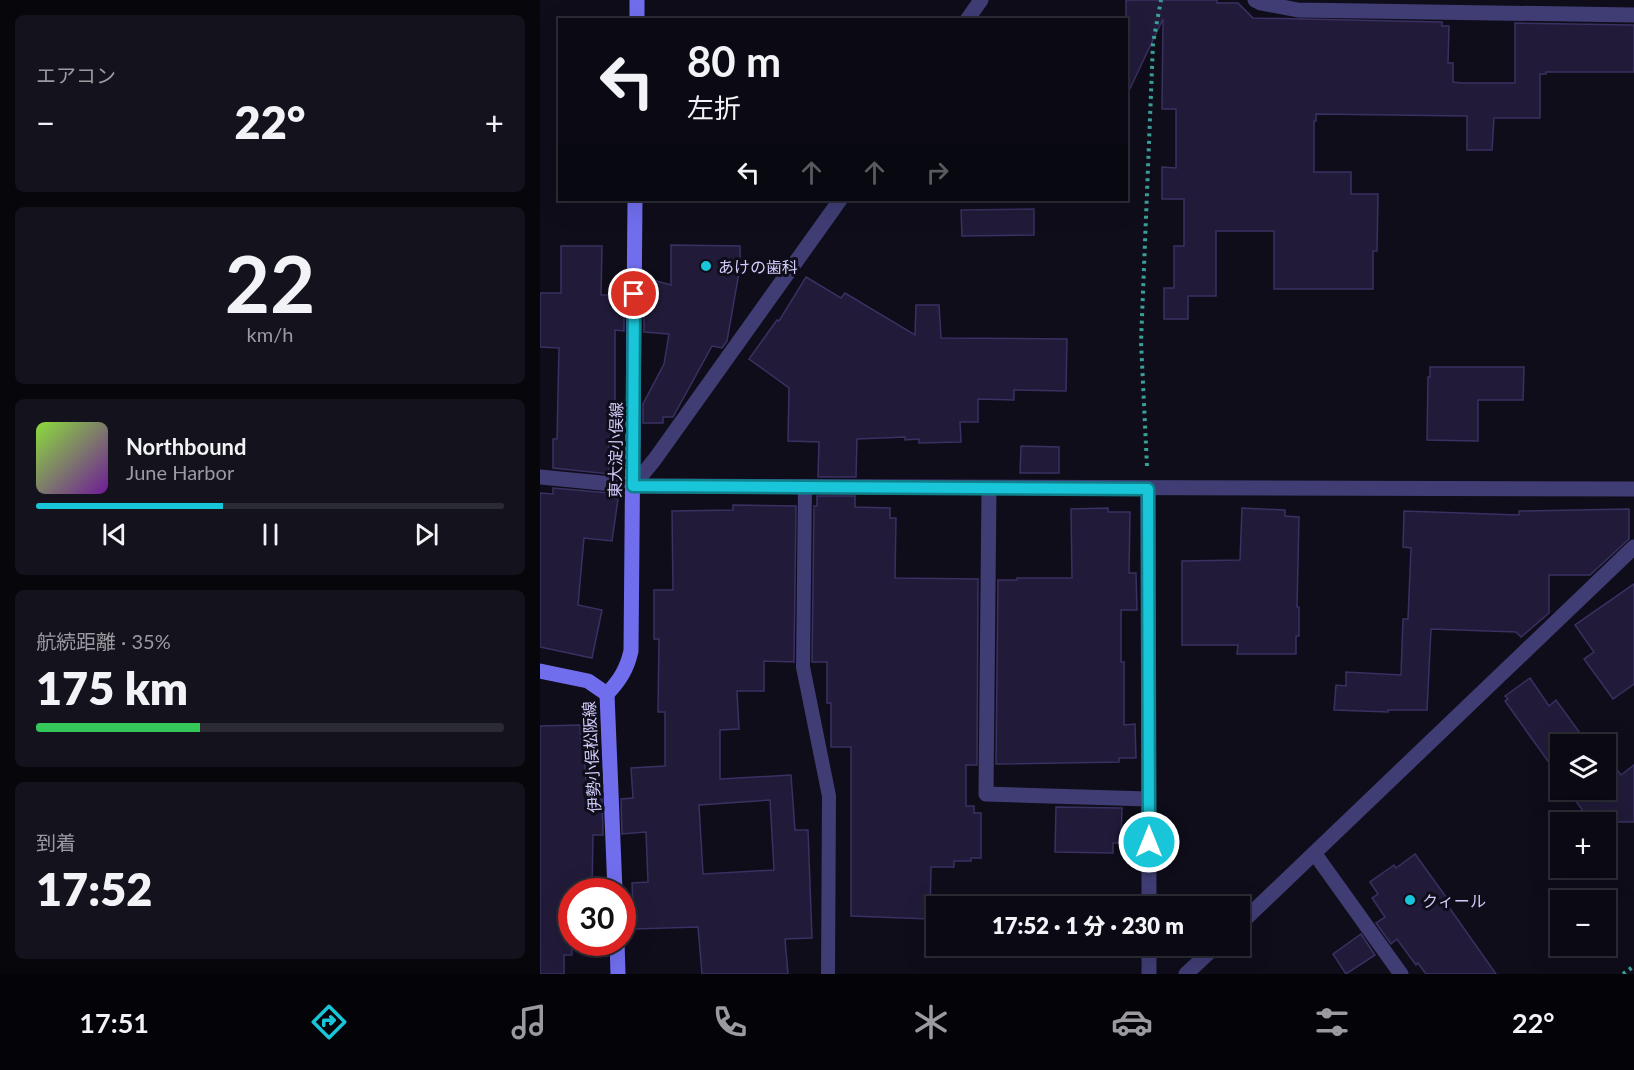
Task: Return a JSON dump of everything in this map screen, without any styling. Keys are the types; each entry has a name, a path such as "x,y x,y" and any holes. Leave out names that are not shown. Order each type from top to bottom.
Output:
{"main road":[{"path":"637,0 637,18"},
{"name":"東大淀小俣線","path":"607,694 621,679 628,666 631,651 635,201"},
{"name":"伊勢小俣松阪線","path":"540,670 588,681 607,694 614,878"},
{"path":"617,956 618,974"}],"street":[{"path":"968,18 981,0"},
{"path":"1255,0 1298,10 1634,15"},
{"path":"633,486 655,459 839,201"},
{"path":"540,477 633,486 990,488 1147,483 1634,489"},
{"path":"1147,483 1149,896"},
{"path":"990,488 986,794 1148,799"},
{"path":"1250,915 1634,547"},
{"path":"1315,854 1401,974"},
{"path":"1149,956 1149,974"},
{"path":"1186,974 1205,956"}],"lane":[{"path":"806,487 803,667 829,796 828,974"}],"path":[{"path":"1147,483 1141,342 1153,43 1161,0"},
{"path":"1623,974 1634,966"}],"building":[{"path":"1126,0 1217,0 1217,3 1238,3 1253,18 1442,22 1442,26 1449,26 1448,63 1453,63 1453,82 1462,83 1515,83 1515,23 1634,25 1634,72 1546,72 1546,74 1540,74 1540,118 1494,118 1492,150 1467,150 1467,116 1316,114 1314,172 1351,172 1351,194 1378,194 1377,251 1373,251 1373,289 1274,289 1274,231 1216,231 1216,296 1188,296 1188,319 1164,319 1164,288 1174,288 1174,246 1184,246 1184,199 1162,199 1162,167 1176,168 1176,109 1162,109 1163,19 1128,93 1128,18 1126,18"},
{"path":"1034,209 1034,235 962,236 961,210"},
{"path":"671,245 740,246 740,267 727,341 722,348 712,346 673,417 663,417 663,423 643,423 643,404 664,364 669,334 644,332 644,295 653,295 653,280 671,285"},
{"path":"561,246 602,246 601,295 624,295 624,331 615,330 615,423 612,423 612,438 609,438 609,474 553,468 553,439 557,439 559,348 540,347 540,293 561,293"},
{"path":"806,277 841,298 845,293 915,335 916,305 939,305 941,338 1067,339 1066,391 1014,390 1014,400 978,399 978,422 960,422 961,442 919,443 919,439 905,440 905,437 857,439 856,477 818,477 819,442 788,441 789,388 749,359 777,320 779,321"},
{"path":"1430,367 1524,367 1523,400 1478,400 1478,441 1427,440"},
{"path":"1021,446 1059,447 1059,473 1020,473"},
{"path":"553,488 609,493 609,497 618,499 612,541 584,538 578,605 602,610 592,658 540,647 540,493 553,494"},
{"path":"817,496 855,496 855,507 890,508 890,518 896,518 895,578 978,579 977,765 966,765 966,806 974,806 974,813 981,813 981,858 971,858 971,861 954,861 954,867 931,867 930,896 926,896 926,919 851,916 851,747 831,747 831,703 827,703 827,662 812,662 814,506 817,506"},
{"path":"733,505 796,506 794,662 764,661 764,691 737,691 739,729 720,730 720,779 791,775 795,830 808,830 812,938 785,939 788,974 702,974 698,927 636,929 636,883 648,882 646,832 622,834 621,799 633,798 631,768 665,766 665,712 658,712 659,639 654,639 654,590 673,590 672,511 733,510","holes":["770,800 774,870 703,874 699,805"]},
{"path":"1108,508 1108,512 1130,512 1129,573 1136,573 1137,610 1121,610 1121,662 1124,662 1124,725 1135,724 1136,758 1119,758 1119,762 996,764 998,580 1072,578 1071,509"},
{"path":"1242,508 1285,510 1285,516 1299,517 1297,607 1299,607 1299,636 1296,636 1296,654 1237,654 1238,645 1182,645 1182,561 1240,560"},
{"path":"1629,509 1629,539 1590,575 1549,575 1549,613 1521,637 1516,632 1431,629 1427,710 1388,710 1388,712 1334,710 1336,685 1346,686 1346,672 1401,675 1403,619 1408,619 1411,548 1403,547 1404,511 1519,515 1519,511"},
{"path":"1634,584 1634,684 1613,699 1584,659 1594,652 1575,625"},
{"path":"1530,678 1549,706 1556,700 1581,734 1550,734 1550,764 1505,701 1508,699 1505,696"},
{"path":"580,725 581,747 584,747 587,800 602,799 603,835 593,835 592,878 558,878 558,956 564,956 564,974 540,974 540,726"},
{"path":"1634,765 1634,822 1616,822 1616,812 1584,812 1575,800 1616,800 1616,768 1621,775"},
{"path":"1056,807 1122,808 1121,843 1113,843 1113,853 1055,852"},
{"path":"1415,854 1449,901 1446,903 1496,974 1426,974 1418,963 1416,965 1397,939 1391,944 1376,923 1385,917 1372,898 1378,894 1370,882 1394,865 1396,868"},
{"path":"1361,934 1375,955 1346,974 1333,954"}],"place":[{"name":"あけの歯科","path":"706,266"},
{"name":"クィール","path":"1410,900"}],"route":[{"path":"634,294 633,486 1148,489 1149,842"}]}
